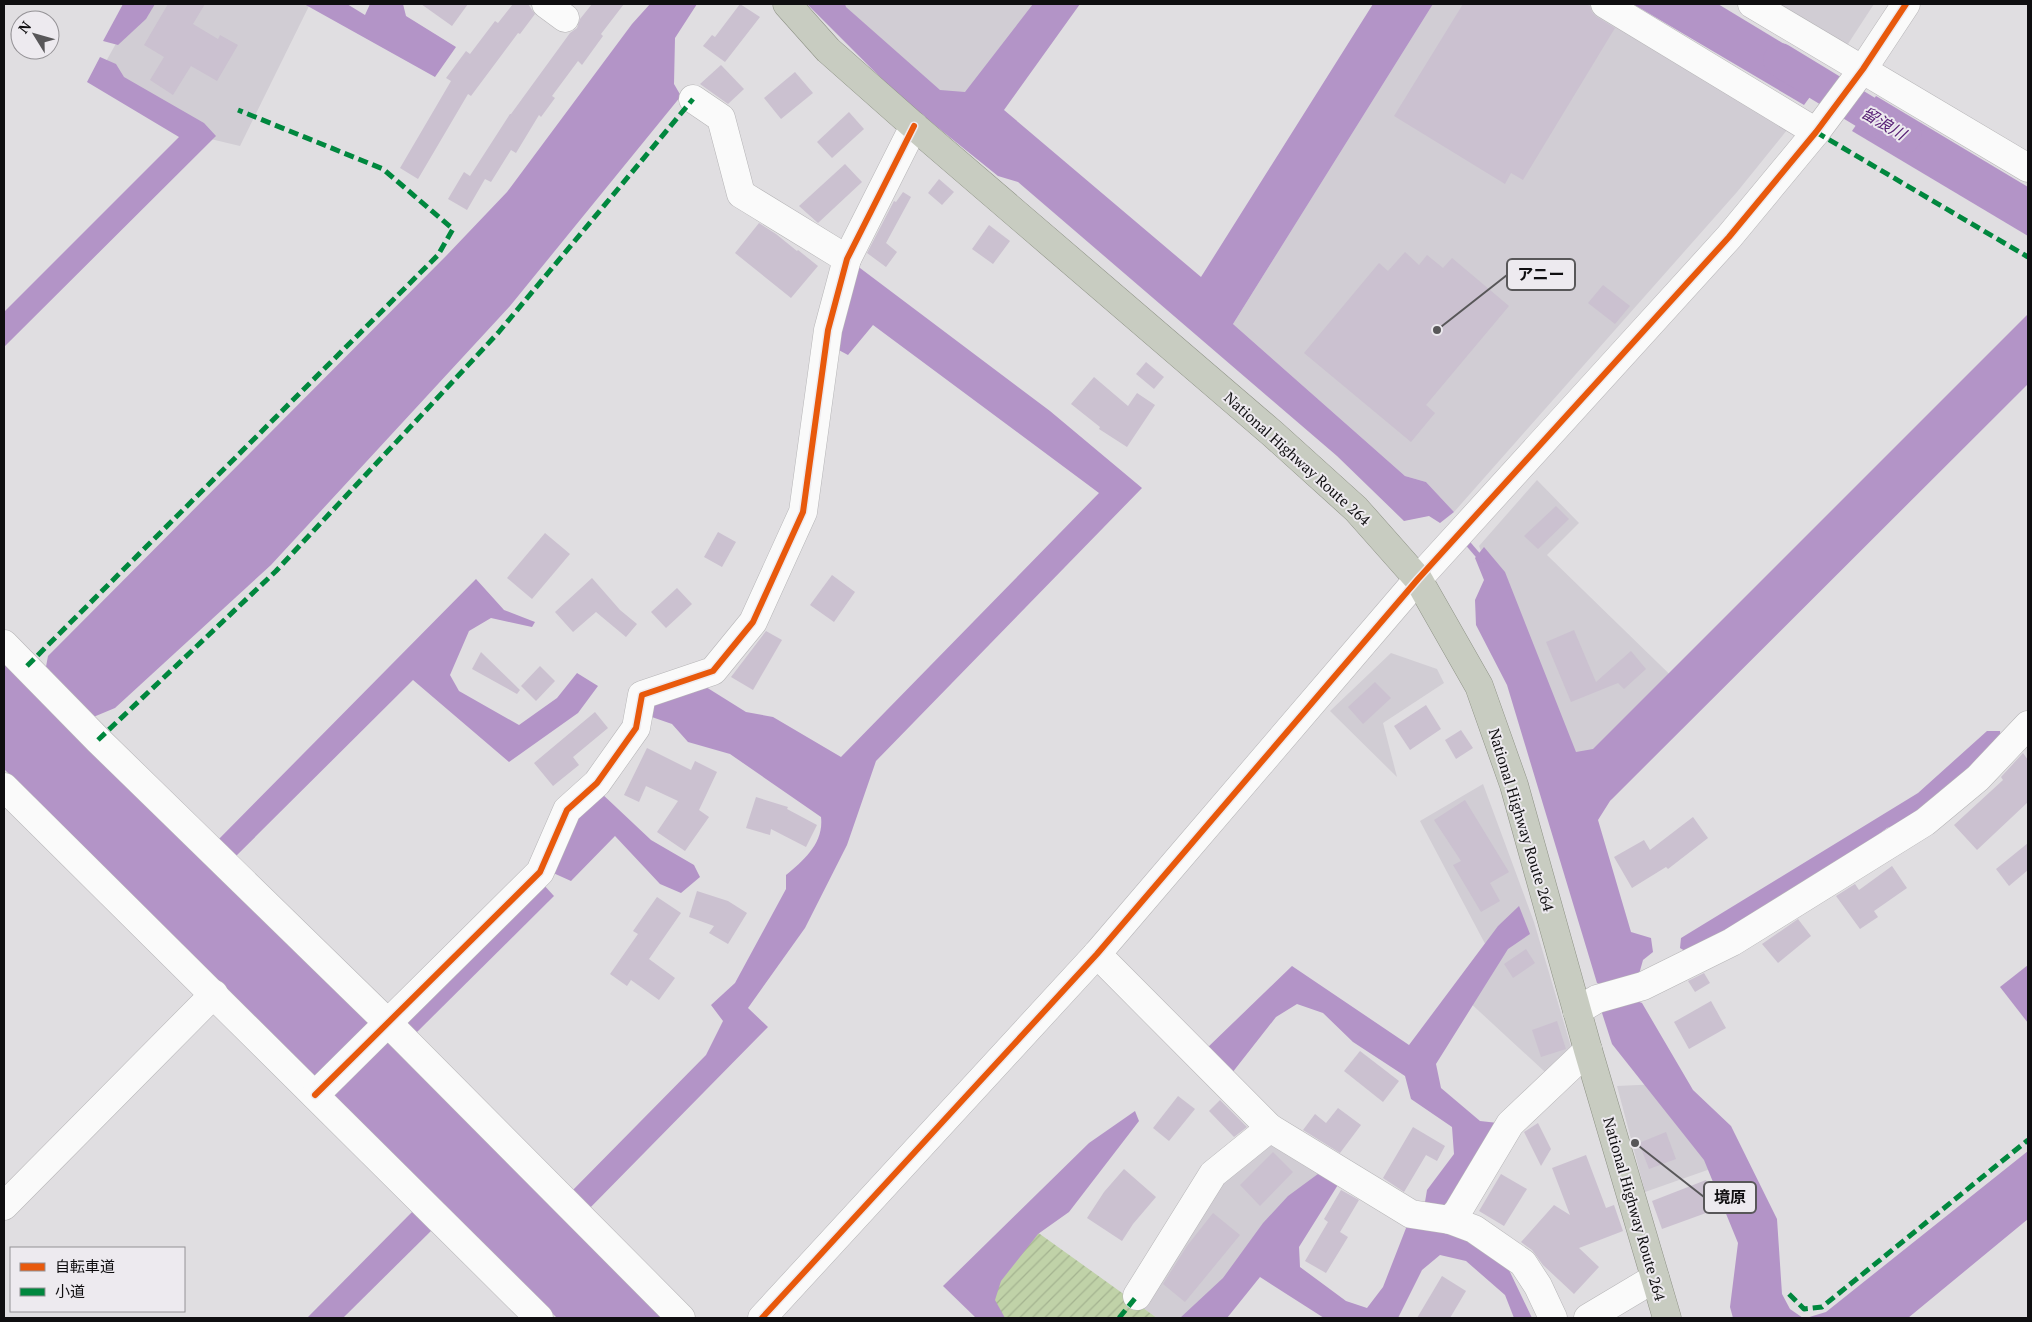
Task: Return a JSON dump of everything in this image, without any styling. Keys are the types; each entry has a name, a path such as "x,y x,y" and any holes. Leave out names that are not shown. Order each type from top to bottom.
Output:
{"highway":[{"name":"National Highway Route 264","path":"787,4 828,50 1273,434 1356,509 1418,579 1479,686 1514,785 1587,1005 1588,1050 1667,1318"}],"street":[{"path":"1605,4 1816,132"},
{"path":"1752,4 2028,168"},
{"path":"762,1318 1097,954 1418,579 1729,237 1816,132 1863,69 1906,4"},
{"path":"693,99 721,118 741,194 847,259"},
{"path":"315,1095 540,872 566,810 597,783 636,728 642,696 713,671 753,622 803,512 828,330 847,259 914,126"},
{"path":"4,644 387,1022 681,1318"},
{"path":"1587,1005 1643,986 1732,942 1925,822 1978,778 2028,725"},
{"path":"4,787 538,1318"},
{"path":"1097,954 1270,1128 1411,1214 1450,1220 1474,1229 1523,1263 1538,1286 1553,1318"},
{"path":"4,1206 214,994"},
{"path":"1450,1220 1458,1211 1510,1124 1588,1050"},
{"path":"1137,1296 1214,1174 1270,1128"},
{"path":"1588,1318 1655,1278"}],"shaded area":[{"path":"138,4 310,4 240,146 198,136 99,74"},
{"path":"837,4 1047,4 962,120"},
{"path":"1433,4 1594,4 1791,125 1737,192 1454,512 1426,482 1405,476 1233,324"},
{"path":"1772,4 1874,4 1846,47"},
{"path":"1537,480 1579,523 1547,555 1694,698 1583,804 1479,546"},
{"path":"1391,653 1437,669 1444,683 1383,723 1397,777 1330,711"},
{"path":"1483,784 1534,922 1577,1067 1558,1084 1467,1000 1491,955 1420,821"},
{"path":"1680,1083 1716,1167 1645,1192 1617,1086"},
{"path":"1265,1125 1323,1167 1264,1250 1208,1318 1157,1318 1123,1294 1212,1168"}],"green space":[{"path":"1019,1219 1157,1318 980,1318"}],"water":[{"path":"123,4 155,4 146,19 118,45 103,41"},
{"path":"304,4 347,4 365,15 370,4 403,4 406,16 456,47 435,77"},
{"path":"650,4 697,4 675,38 674,84 681,96 510,306 271,565 115,708 91,718 371,1023 316,1078 4,769 4,659 45,672 48,656 446,256 507,192 632,24"},
{"path":"807,4 845,4 846,7 940,90 965,92 1033,4 1080,4 1004,110 1201,277 1373,4 1433,4 1233,324 1405,476 1426,482 1454,512 1440,523 1429,516 1404,521 1337,456 1018,182 998,176 900,97"},
{"path":"1633,4 1718,4 1829,71 1804,105"},
{"path":"100,57 116,64 124,77 204,123 216,136 4,347 4,312 179,137 87,82"},
{"path":"1876,96 2028,187 2028,236 1852,131"},
{"path":"856,265 1050,411 1142,488 876,761 847,845 805,928 748,1008 768,1027 586,1212 568,1195 706,1055 723,1021 711,1005 735,983 786,889 786,875 806,857 816,843 821,826 821,817 730,754 688,742 672,724 646,715 652,700 706,687 746,712 773,717 841,757 1099,493 873,325 848,355 833,347"},
{"path":"2028,314 2028,384 1610,801 1598,820 1631,932 1651,938 1653,952 1643,960 1632,999 1642,1003 1693,1090 1731,1126 1777,1219 1782,1294 1790,1309 1803,1318 1733,1318 1730,1307 1738,1243 1704,1160 1612,1044 1602,1013 1610,1001 1607,987 1597,983 1507,685 1476,625 1475,600 1484,580 1475,558 1484,547 1505,572 1576,752 1593,749"},
{"path":"476,579 504,610 535,622 532,627 491,618 469,631 450,675 459,691 519,725 557,698 577,673 598,686 578,713 509,762 413,680 232,860 215,843"},
{"path":"1987,731 2000,731 2001,740 1921,815 1887,828 1833,868 1778,904 1685,951 1680,948 1681,938 1918,793"},
{"path":"600,792 651,840 694,865 700,877 681,893 660,884 615,836 571,881 551,872 572,815"},
{"path":"542,883 554,896 413,1036 400,1024"},
{"path":"1519,906 1530,934 1508,949 1436,1064 1441,1088 1480,1121 1498,1123 1444,1210 1424,1208 1427,1190 1454,1154 1452,1127 1411,1099 1405,1076 1353,1042 1323,1013 1297,1004 1276,1017 1232,1073 1206,1049 1292,966 1409,1045 1498,926"},
{"path":"2028,965 2028,1023 2000,987"},
{"path":"387,1039 666,1318 557,1318 332,1095"},
{"path":"1135,1111 1139,1121 1069,1212 1038,1234 1001,1281 995,1300 1005,1318 976,1318 943,1286 1089,1143"},
{"path":"2028,1151 2028,1219 1908,1318 1806,1318 1826,1312"},
{"path":"1322,1171 1341,1180 1299,1247 1300,1267 1346,1301 1367,1308 1383,1287 1408,1223 1469,1239 1509,1270 1532,1318 1514,1318 1505,1295 1466,1261 1440,1255 1422,1270 1398,1318 1324,1318 1260,1277 1227,1318 1180,1318 1223,1278 1263,1223 1288,1196"},
{"path":"416,1208 435,1227 343,1318 307,1318"}],"building":[{"path":"168,4 205,4 193,24 218,39 220,35 238,45 217,81 191,66 173,95 150,80 164,57 144,45"},
{"path":"421,4 468,4 452,26"},
{"path":"513,4 528,4 535,14 520,34 518,33 471,96 468,94 418,179 400,168 451,81 446,78 466,51 470,54 495,21 498,23"},
{"path":"592,4 624,4 601,34 603,36 582,65 578,61 552,96 555,98 541,117 539,115 516,153 511,150 491,182 485,179 467,210 448,199 464,172 470,176 510,114 570,33 577,28 580,19"},
{"path":"740,4 760,17 725,62 703,46 712,35 715,37"},
{"path":"1463,4 1586,4 1590,6 1592,12 1597,17 1615,28 1523,180 1511,173 1505,184 1394,116"},
{"path":"721,65 744,89 728,104 700,84"},
{"path":"795,72 813,93 781,119 764,98"},
{"path":"849,112 864,129 832,158 817,142"},
{"path":"845,164 862,182 818,223 799,206"},
{"path":"939,179 954,192 942,205 928,193"},
{"path":"903,192 911,197 886,243 897,252 886,267 867,253 894,201 896,202"},
{"path":"759,223 818,266 791,298 735,253"},
{"path":"989,225 1010,241 993,264 972,249"},
{"path":"1405,252 1419,265 1427,255 1443,268 1452,258 1509,306 1426,405 1435,413 1411,442 1304,353 1379,263 1388,271"},
{"path":"1603,285 1630,306 1615,324 1588,303"},
{"path":"1146,362 1164,377 1154,389 1136,374"},
{"path":"1094,377 1128,406 1137,393 1155,405 1127,447 1099,429 1100,427 1071,404"},
{"path":"1556,506 1569,519 1538,549 1524,536"},
{"path":"718,532 736,542 722,567 704,557"},
{"path":"545,533 570,554 532,599 507,578"},
{"path":"832,575 855,592 834,622 810,605"},
{"path":"592,578 620,610 637,624 626,637 596,612 573,632 555,612"},
{"path":"677,588 692,604 666,628 651,612"},
{"path":"1574,630 1596,682 1631,651 1646,669 1624,689 1618,683 1571,702 1546,642"},
{"path":"766,631 782,640 753,690 731,677"},
{"path":"481,652 520,690 517,694 472,669"},
{"path":"540,666 555,681 536,701 521,686"},
{"path":"1375,682 1391,698 1363,724 1348,707"},
{"path":"1426,705 1441,729 1410,750 1394,726"},
{"path":"595,712 608,728 573,757 579,765 553,786 534,763"},
{"path":"1461,730 1473,748 1456,759 1445,740"},
{"path":"647,748 691,770 695,761 717,772 699,810 709,817 685,851 657,832 678,801 646,786 639,802 624,795"},
{"path":"2023,753 2028,760 2028,802 1977,850 1954,825 2003,780 2001,777"},
{"path":"756,797 788,807 787,809 817,825 806,847 771,829 770,835 746,828"},
{"path":"1465,800 1509,872 1490,883 1500,901 1481,912 1453,865 1461,861 1434,820"},
{"path":"1693,817 1708,838 1668,869 1666,867 1632,888 1614,857 1644,840 1650,850"},
{"path":"2028,843 2028,870 2009,886 1996,869"},
{"path":"1892,866 1907,888 1874,911 1878,917 1860,929 1836,896 1855,884 1859,890"},
{"path":"697,891 728,901 747,913 728,944 709,933 714,926 689,917"},
{"path":"657,897 681,913 649,959 675,978 659,1000 631,980 627,986 610,974 638,934 633,931"},
{"path":"1798,919 1811,936 1778,963 1762,944"},
{"path":"1526,949 1535,963 1513,978 1504,964"},
{"path":"1704,973 1710,983 1695,992 1688,981"},
{"path":"1711,1001 1726,1028 1689,1049 1674,1022"},
{"path":"1557,1021 1566,1049 1541,1057 1532,1030"},
{"path":"1360,1051 1399,1081 1383,1102 1344,1071"},
{"path":"1178,1096 1195,1109 1169,1141 1153,1128"},
{"path":"1220,1100 1247,1127 1234,1137 1209,1111"},
{"path":"1338,1108 1361,1125 1340,1153 1303,1130 1315,1114 1326,1123"},
{"path":"1538,1123 1551,1149 1541,1166 1524,1132"},
{"path":"1413,1127 1445,1146 1437,1161 1426,1155 1404,1192 1383,1178"},
{"path":"1666,1132 1676,1159 1649,1169 1639,1143"},
{"path":"1273,1152 1293,1172 1260,1206 1240,1185"},
{"path":"1586,1155 1606,1208 1614,1205 1623,1231 1579,1248 1599,1267 1574,1294 1543,1265 1532,1250 1521,1242 1554,1205 1570,1215 1552,1168"},
{"path":"1124,1169 1156,1197 1133,1224 1122,1241 1087,1218 1104,1192"},
{"path":"1501,1174 1527,1189 1504,1226 1479,1211"},
{"path":"1706,1180 1717,1209 1662,1229 1652,1201"},
{"path":"1341,1190 1359,1200 1340,1232 1348,1237 1326,1273 1305,1261 1328,1222 1324,1219"},
{"path":"1213,1213 1240,1235 1185,1302 1163,1284 1187,1246"},
{"path":"1442,1276 1466,1291 1450,1318 1417,1318"}],"waterway":[{"name":"留浪川","path":"1780,60 1905,136"},
{"path":"1464,539 1482,560"}],"marked path":[{"path":"98,740 276,571 498,333 693,99"},
{"path":"27,666 438,255 453,229 383,169 238,110"},
{"path":"1816,132 2028,257"},
{"path":"1789,1294 1804,1309 1822,1307 2028,1140"},
{"path":"1119,1318 1137,1296"}],"cycle path":[{"path":"762,1318 1097,954 1418,579 1729,237 1816,132 1863,69 1906,4"},
{"path":"315,1095 540,872 567,810 597,783 636,728 642,695 713,671 753,622 803,512 828,330 847,259 914,126"}],"place":[{"name":"アニー","path":"1437,330"},
{"name":"境原","path":"1635,1143"}]}
